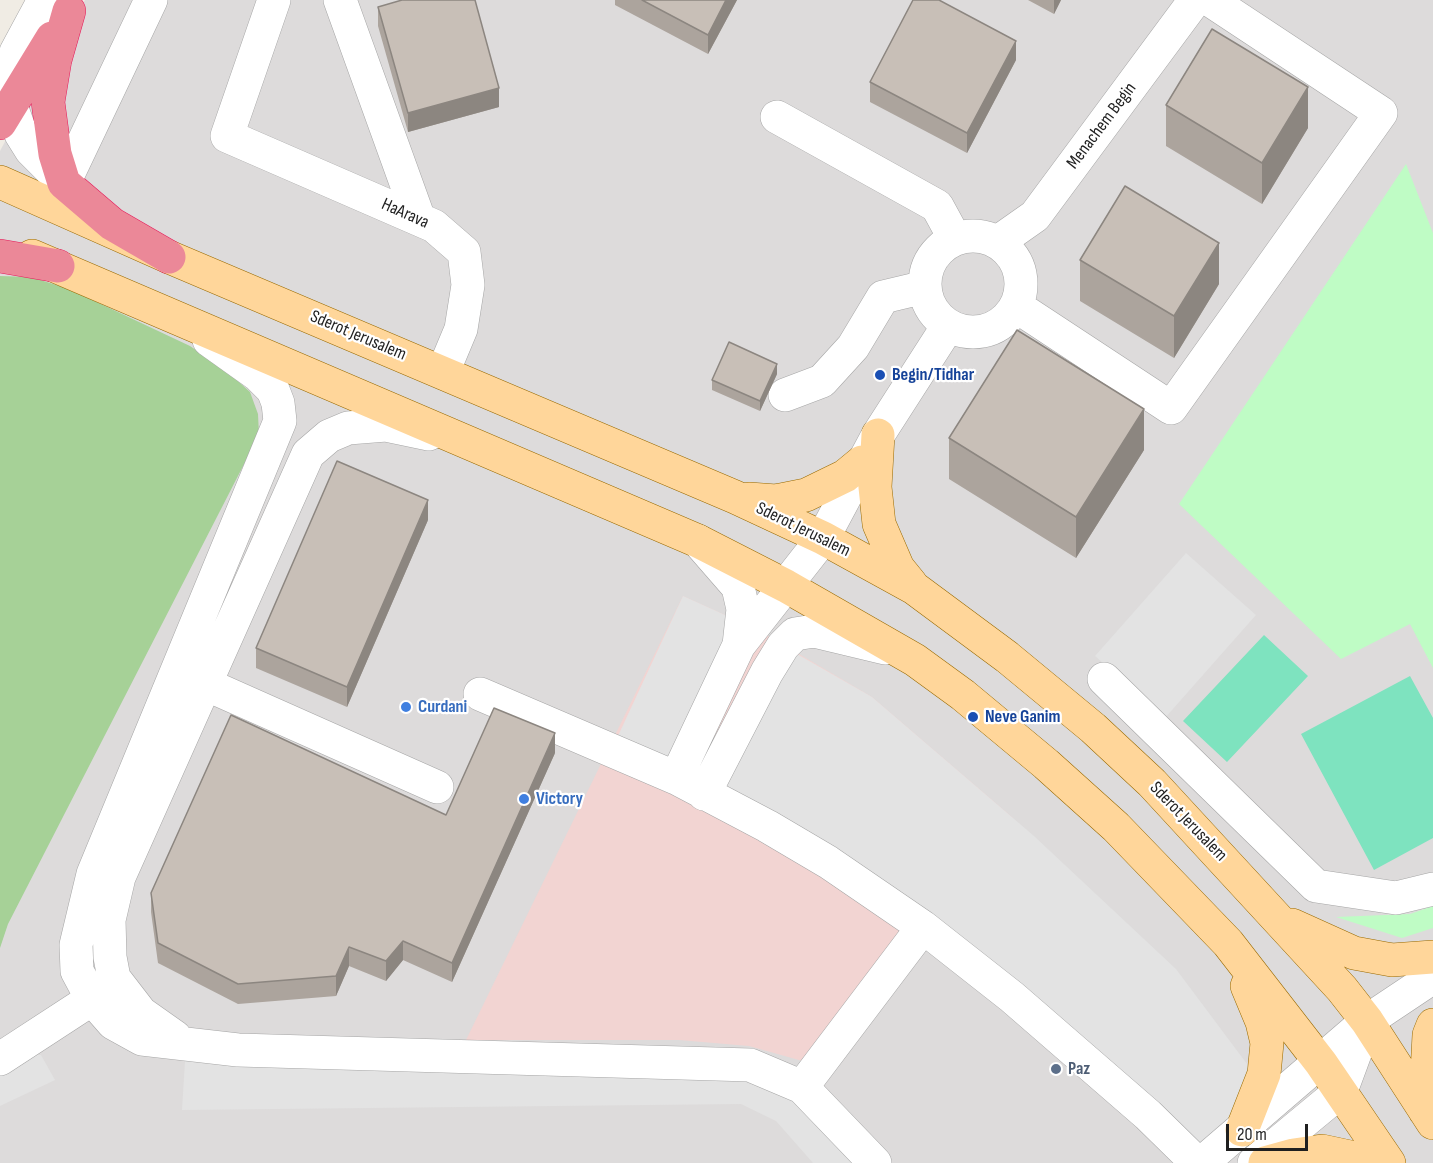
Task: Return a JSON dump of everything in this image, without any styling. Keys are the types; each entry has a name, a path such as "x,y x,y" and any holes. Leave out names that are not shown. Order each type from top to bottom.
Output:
{"highway":[{"path":"62,4 48,102 55,154 64,183 112,224 169,257"},
{"path":"5,113 62,4"},
{"path":"0,256 58,266"}],"main road":[{"name":"Sderot Jerusalem","path":"0,182 169,257 735,497 823,538 914,588 1007,657 1094,728 1152,783 1280,919 1342,989 1367,1021 1429,1117"},
{"path":"0,242 698,541 786,585 915,660 963,694 1116,827 1228,943 1321,1063 1389,1163"},
{"path":"735,497 758,501 792,499 845,476 870,448"},
{"path":"870,448 879,524 898,568 914,588"},
{"path":"1280,919 1354,953 1392,960 1433,957"},
{"path":"1228,943 1262,1022 1267,1043 1264,1074 1242,1130"},
{"path":"1429,1117 1429,1035 1433,1025"},
{"path":"1265,1163 1294,1155 1322,1152 1350,1157 1359,1163"}],"street":[{"path":"0,36 20,0"},
{"path":"5,113 31,150 64,183 151,0"},
{"name":"HaArava","path":"274,0 227,136 434,226 464,252 468,285 461,329 443,372"},
{"path":"340,0 419,219"},
{"name":"Menachem Begin","path":"998,242 1035,216 1195,0"},
{"path":"1016,306 1171,408 1382,113 1210,0"},
{"path":"777,117 937,207 955,239"},
{"path":"970,236 998,242 1009,252 1021,278 1021,292 1016,306 1007,319 994,328 979,332 963,331 948,326 937,316 928,302 925,287 926,272 932,258 942,247 955,239 970,236"},
{"path":"785,395 822,381 853,347 883,297 925,287"},
{"path":"175,317 258,375 273,390 278,403 280,421 191,678"},
{"path":"676,778 739,645 823,538 870,448 948,326"},
{"path":"498,454 429,434 386,425 339,430 308,454 191,678 93,874 76,945 77,970 103,988 113,1023 142,1039 238,1050 750,1065 802,1088 875,1163"},
{"path":"698,541 738,587 743,609 739,645"},
{"path":"704,794 767,672 783,646 795,634 814,631 828,633 876,645 915,660"},
{"path":"191,678 437,787"},
{"path":"1104,679 1316,886 1396,898 1433,889"},
{"path":"480,694 676,778 767,826 828,862 923,927 1020,1004 1148,1115 1197,1163"},
{"path":"802,1088 923,927"},
{"path":"1202,1163 1321,1063 1367,1021 1433,977"},
{"path":"0,1059 103,988"},
{"path":"1254,1163 1341,1091 1367,1021"}],"shaded area":[{"path":"85,0 1433,0 1433,1163 0,1163 0,151 52,53"},
{"path":"1186,553 1256,615 1165,718 1095,656"},
{"path":"683,596 758,630 872,697 1013,818 806,1062 749,1046 679,1040 466,1040"},
{"path":"683,596 758,630 676,778 611,751"},
{"path":"783,646 872,697 1034,836 1176,969 1265,1088 1193,1159 1012,997 704,794"},
{"path":"186,1045 750,1065 875,1163 813,1163 776,1121 741,1104 182,1110"},
{"path":"0,1054 41,1055 55,1080 0,1106"}],"green space":[{"path":"1406,164 1433,233 1433,668 1410,624 1341,659 1179,504"},
{"path":"0,276 31,277 69,289 190,346 228,372 250,392 258,414 259,435 8,924 0,948"},
{"path":"1264,635 1308,676 1227,762 1183,721"},
{"path":"1410,676 1433,718 1433,838 1374,870 1301,734"},
{"path":"1433,906 1433,928 1402,938 1336,917 1410,914"}],"building":[{"path":"402,0 475,0 499,88 408,113 378,7"},
{"path":"642,0 726,0 708,35"},
{"path":"913,0 939,0 1016,41 967,133 870,82"},
{"path":"1212,29 1308,87 1262,163 1166,105"},
{"path":"1125,186 1219,243 1174,316 1080,260"},
{"path":"1017,330 1144,409 1076,517 949,438"},
{"path":"729,342 777,364 760,401 712,380"},
{"path":"337,461 428,500 347,687 256,648"},
{"path":"494,708 555,733 452,963 403,941 386,961 349,947 336,976 238,984 158,943 151,893 231,715 446,815"}],"place":[{"name":"Begin/Tidhar","path":"880,375"},
{"name":"Curdani","path":"406,707"},
{"name":"Neve Ganim","path":"973,717"},
{"name":"Victory","path":"524,799"},
{"name":"Paz","path":"1056,1069"}]}
